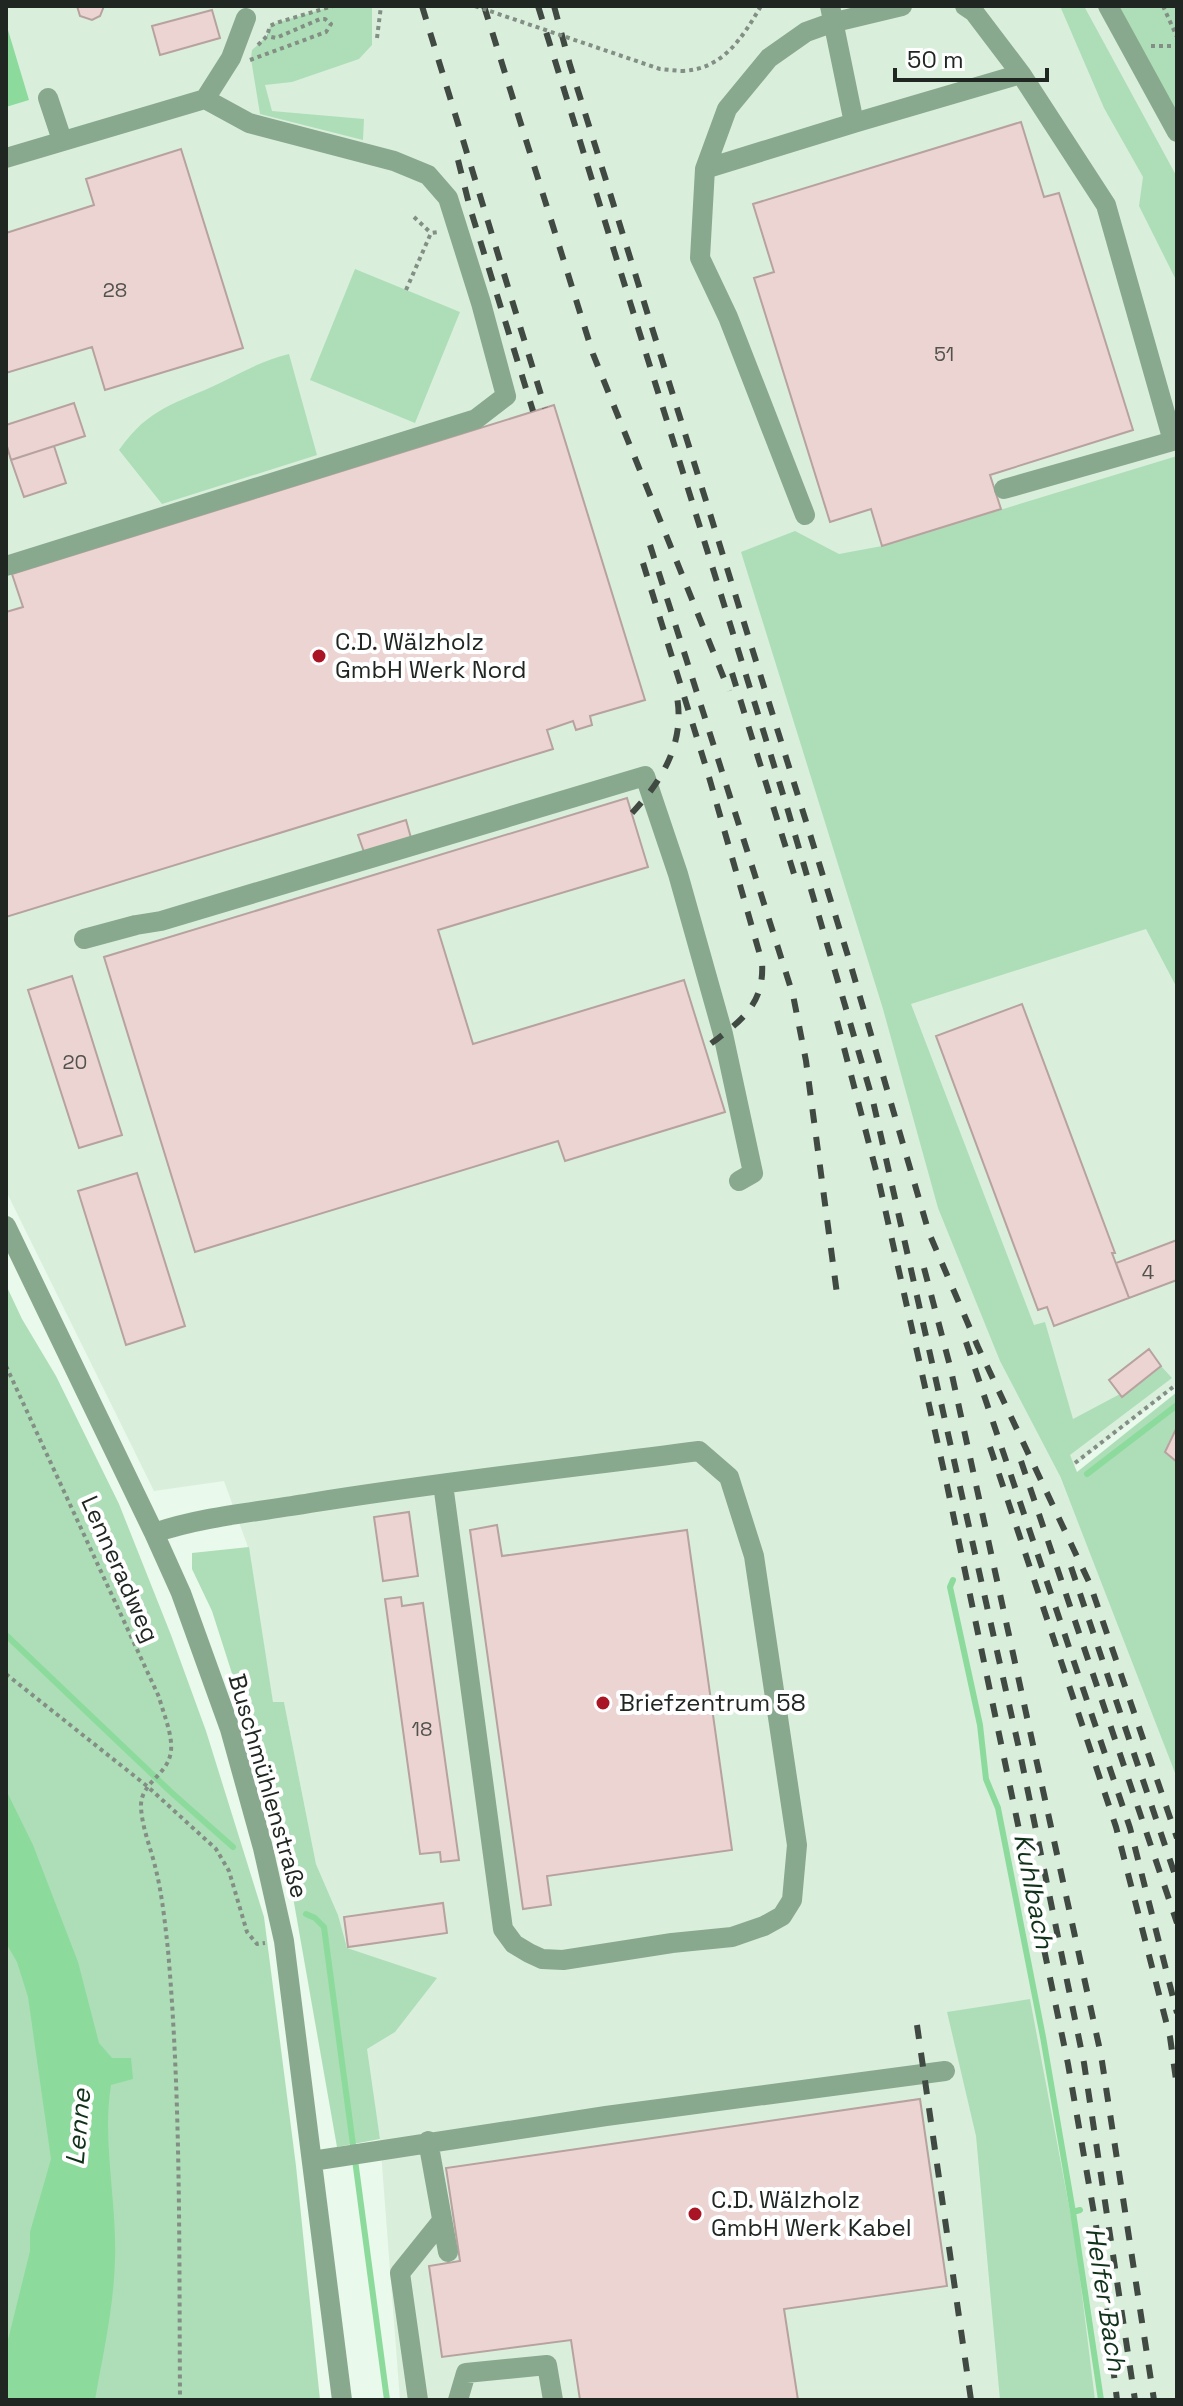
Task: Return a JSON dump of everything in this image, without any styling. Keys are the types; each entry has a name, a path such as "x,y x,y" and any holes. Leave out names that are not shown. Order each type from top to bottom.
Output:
{"street":[{"path":"805,515 728,317 700,258 705,169 727,109 769,58 830,14 902,6"},
{"path":"965,6 974,12 1021,74 1106,205 1173,441 1004,489"},
{"path":"1108,6 1177,132"},
{"path":"830,14 854,123"},
{"path":"6,158 205,99 231,58 246,18"},
{"path":"705,169 1021,74"},
{"path":"48,98 62,140"},
{"path":"6,566 476,419 506,396 448,198 428,175 394,161 249,123 205,99"},
{"path":"84,939 161,921 645,776 678,874 723,1034 753,1173 739,1181"},
{"name":"Buschmühlenstraße","path":"6,1226 181,1593 230,1729 263,1848 284,1941 342,2400"},
{"path":"154,1533 187,1522 443,1484 699,1451 729,1477 754,1556 797,1845 792,1900 782,1916 732,1937 563,1960 542,1959 514,1944 503,1929 443,1484"},
{"path":"312,2161 428,2141 945,2071"},
{"path":"428,2141 448,2252"},
{"path":"418,2400 400,2273 441,2222"},
{"path":"458,2400 466,2373 547,2365 553,2400"}],"path":[{"path":"251,59 326,32 331,24 320,19 270,38 266,33 276,23 333,6"},
{"path":"377,38 381,6"},
{"path":"475,6 660,69 681,71 704,67 740,41 761,6"},
{"path":"1163,6 1177,37"},
{"path":"414,217 431,233 458,230"},
{"path":"406,290 431,233"},
{"name":"Lenneradweg","path":"6,1366 159,1697 172,1753 147,1786"},
{"path":"1075,1463 1177,1384"},
{"path":"6,1674 147,1786 216,1849 229,1871 247,1932 257,1944 284,1941"},
{"path":"147,1786 140,1803 156,1868 167,1946 177,2065 180,2400"}],"shaded area":[{"path":"6,6 1108,6 1177,132 1177,1385 1060,1477 1177,1769 1177,2400 400,2400 380,2139 365,2049 338,1915 316,1864 284,1702 273,1703 248,1547 224,1481 154,1491 6,1191"},
{"path":"333,6 372,6 372,45 359,59 292,82 265,85 272,111 364,119 363,140 260,114 252,50 267,36 270,26"},
{"path":"1060,6 1084,6 1177,177 1177,282 1139,206 1143,177 1104,108"},
{"path":"1108,6 1177,6 1177,132"},
{"path":"355,269 460,312 415,423 310,380"},
{"path":"289,354 317,455 162,504 119,450 130,436 164,408 262,363"},
{"path":"1177,456 1177,988 1146,929 911,1004 1034,1325 1045,1322 1073,1419 1120,1394 1122,1396 1161,1366 1172,1378 1070,1455 1077,1472 1177,1392 1177,1430 1165,1452 1177,1462 1177,1778 1060,1476 1000,1361 938,1208 883,1009 741,552 795,531 839,554 882,546"},
{"path":"6,1285 56,1376 119,1504 206,1731 264,1917 296,2166 320,2400 6,2400"},
{"path":"249,1547 273,1702 284,1702 316,1864 338,1915 347,1948 437,1978 395,2032 367,2049 380,2139 337,2147 290,1880 261,1764 212,1611 192,1569 192,1553"},
{"path":"1030,1999 1075,2238 1095,2400 1000,2400 976,2136 947,2012"}],"water":[{"path":"6,31 29,100 6,107"},
{"name":"Lenne","path":"6,1790 33,1845 78,1962 99,2043 112,2058 131,2058 133,2079 111,2085 108,2128 115,2237 114,2277 95,2400 7,2400 6,2348 30,2251 30,2232 51,2159 28,1997 17,1962 6,1943"}],"building":[{"path":"77,6 104,6 100,16 92,20 80,16"},
{"path":"212,10 220,38 160,55 152,26"},
{"path":"1021,122 1044,197 1059,193 1133,430 990,475 1001,509 882,546 871,509 830,522 754,278 774,272 753,204"},
{"path":"181,149 243,348 105,390 92,347 6,373 6,233 94,205 86,179"},
{"path":"74,403 85,436 11,460 6,443 6,425"},
{"name":"C.D. Wälzholz GmbH Werk Nord","path":"554,405 645,700 590,716 592,725 576,730 573,721 547,730 553,749 6,917 6,612 23,607 12,574"},
{"path":"54,446 66,483 24,497 11,460"},
{"path":"627,798 648,867 438,930 473,1044 684,980 725,1112 565,1161 558,1141 195,1252 104,957"},
{"path":"406,820 411,838 364,852 358,835"},
{"path":"72,976 122,1135 79,1148 28,990"},
{"path":"1022,1004 1129,1298 1054,1326 1047,1307 1038,1310 936,1036"},
{"path":"137,1173 185,1326 126,1345 78,1191"},
{"path":"1177,1240 1177,1280 1129,1298 1116,1263"},
{"path":"1149,1349 1161,1366 1122,1397 1109,1380"},
{"path":"1177,1430 1177,1462 1165,1452"},
{"path":"409,1512 418,1576 383,1581 374,1517"},
{"name":"Briefzentrum 58","path":"497,1525 502,1556 687,1530 732,1850 547,1876 551,1905 523,1909 470,1530"},
{"path":"401,1597 402,1606 423,1603 459,1860 441,1862 440,1852 420,1854 385,1599"},
{"path":"443,1903 447,1933 348,1947 344,1917"},
{"name":"C.D. Wälzholz GmbH Werk Kabel","path":"920,2099 947,2286 784,2309 798,2400 580,2400 571,2340 442,2357 429,2266 460,2261 446,2168"}],"waterway":[{"name":"Kuhlbach","path":"1087,1474 1177,1405"},
{"name":"Kuhlbach","path":"953,1580 950,1587 980,1725 986,1779 998,1808 1043,2037 1073,2212"},
{"path":"6,1635 233,1847"},
{"path":"306,1914 324,1927 387,2400"},
{"name":"Helfer Bach","path":"1080,2210 1073,2212 1101,2400"}],"railway":[{"path":"422,6 545,408"},
{"path":"484,6 593,354 729,691"},
{"path":"538,6 786,804 873,1101 1020,1753 1084,2063 1135,2400"},
{"path":"554,6 848,956 929,1233 978,1347 1090,1584 1177,1838"},
{"path":"458,160 533,411"},
{"path":"650,545 793,995 806,1061 837,1294"},
{"path":"643,563 762,962 762,978 754,1002 738,1022 705,1048"},
{"path":"732,673 798,887"},
{"path":"632,813 653,788 669,760 678,730 677,697"},
{"path":"837,1021 879,1182 947,1485 1068,2064 1096,2225 1117,2400"},
{"path":"924,1268 950,1366 1101,2055 1154,2400"},
{"path":"966,1342 1130,1828 1177,2013"},
{"path":"990,1447 1116,1827 1170,2037 1177,2087"},
{"path":"1021,1461 1177,1923"},
{"path":"1071,1567 1177,1881"},
{"path":"917,2025 971,2400"}],"place":[{"name":"C.D. Wälzholz GmbH Werk Nord","path":"319,656"},
{"name":"Briefzentrum 58","path":"603,1703"},
{"name":"C.D. Wälzholz GmbH Werk Kabel","path":"695,2214"}]}
